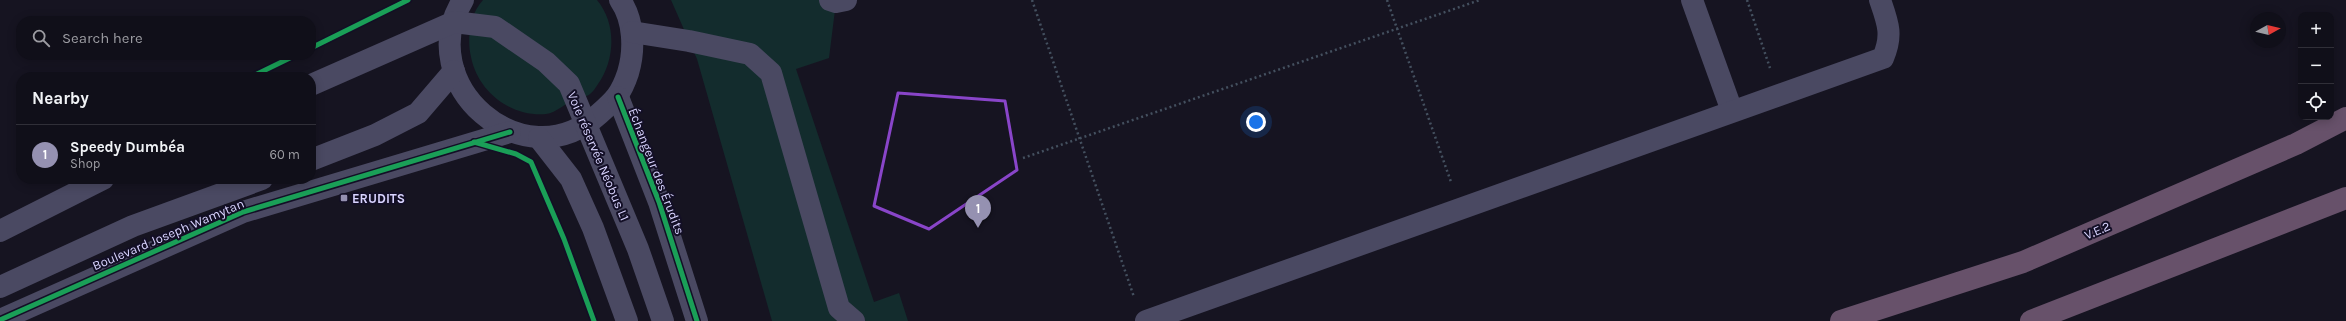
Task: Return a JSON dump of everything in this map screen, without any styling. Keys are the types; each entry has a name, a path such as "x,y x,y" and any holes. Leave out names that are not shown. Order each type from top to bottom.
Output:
{"highway":[{"name":"V.E.2","path":"1841,321 2023,262 2296,144 2346,118"},
{"path":"2032,321 2346,198"}],"street":[{"path":"463,0 454,22 451,46 454,71 466,97 485,118 510,132 539,138 564,135 586,126 618,97 632,61 632,32 620,0"},
{"path":"830,0 836,2 846,0"},
{"path":"1692,0 1732,112"},
{"path":"1146,321 1883,58 1889,44 1889,25 1880,0"},
{"path":"316,83 454,22"},
{"name":"Voie réservée Néobus L1","path":"454,22 494,27 546,62 568,84 638,249 663,321"},
{"path":"632,32 689,41 750,54 771,73 839,308 854,321"},
{"path":"316,158 375,135 418,113 454,71"},
{"name":"Échangeur des Érudits","path":"618,97 659,202 697,321"},
{"name":"Boulevard Joseph Wamytan","path":"0,320 243,212 510,132"},
{"path":"539,138 571,179 593,228 627,321"},
{"path":"0,231 93,184"},
{"name":"Boulevard Joseph Wamytan","path":"0,287 133,226 248,184"}],"path":[{"path":"1032,0 1078,139 1135,299"},
{"path":"1387,0 1460,208"},
{"path":"1023,158 1480,0"},
{"path":"1747,0 1779,95"}],"highlighted area":[{"path":"898,93 1005,101 1017,170 929,229 874,206"}],"green space":[{"path":"483,0 597,0 608,20 611,31 611,42 608,64 604,74 593,91 589,95 573,100 554,112 546,114 533,114 520,111 509,107 498,100 481,81 475,70 471,57 469,43 470,27 478,6"},
{"path":"671,0 830,0 836,2 829,58 796,69 874,302 899,293 908,321 772,321 697,59"}],"cycle path":[{"path":"316,46 408,0"},
{"path":"261,72 286,60"},
{"path":"618,97 659,202 697,321"},
{"path":"0,320 243,212 510,132"},
{"path":"474,142 516,154 531,162 564,239 594,321"}],"place":[{"name":"ERUDITS","path":"344,198"},
{"name":"Speedy Dumbéa","path":"978,228"}]}
